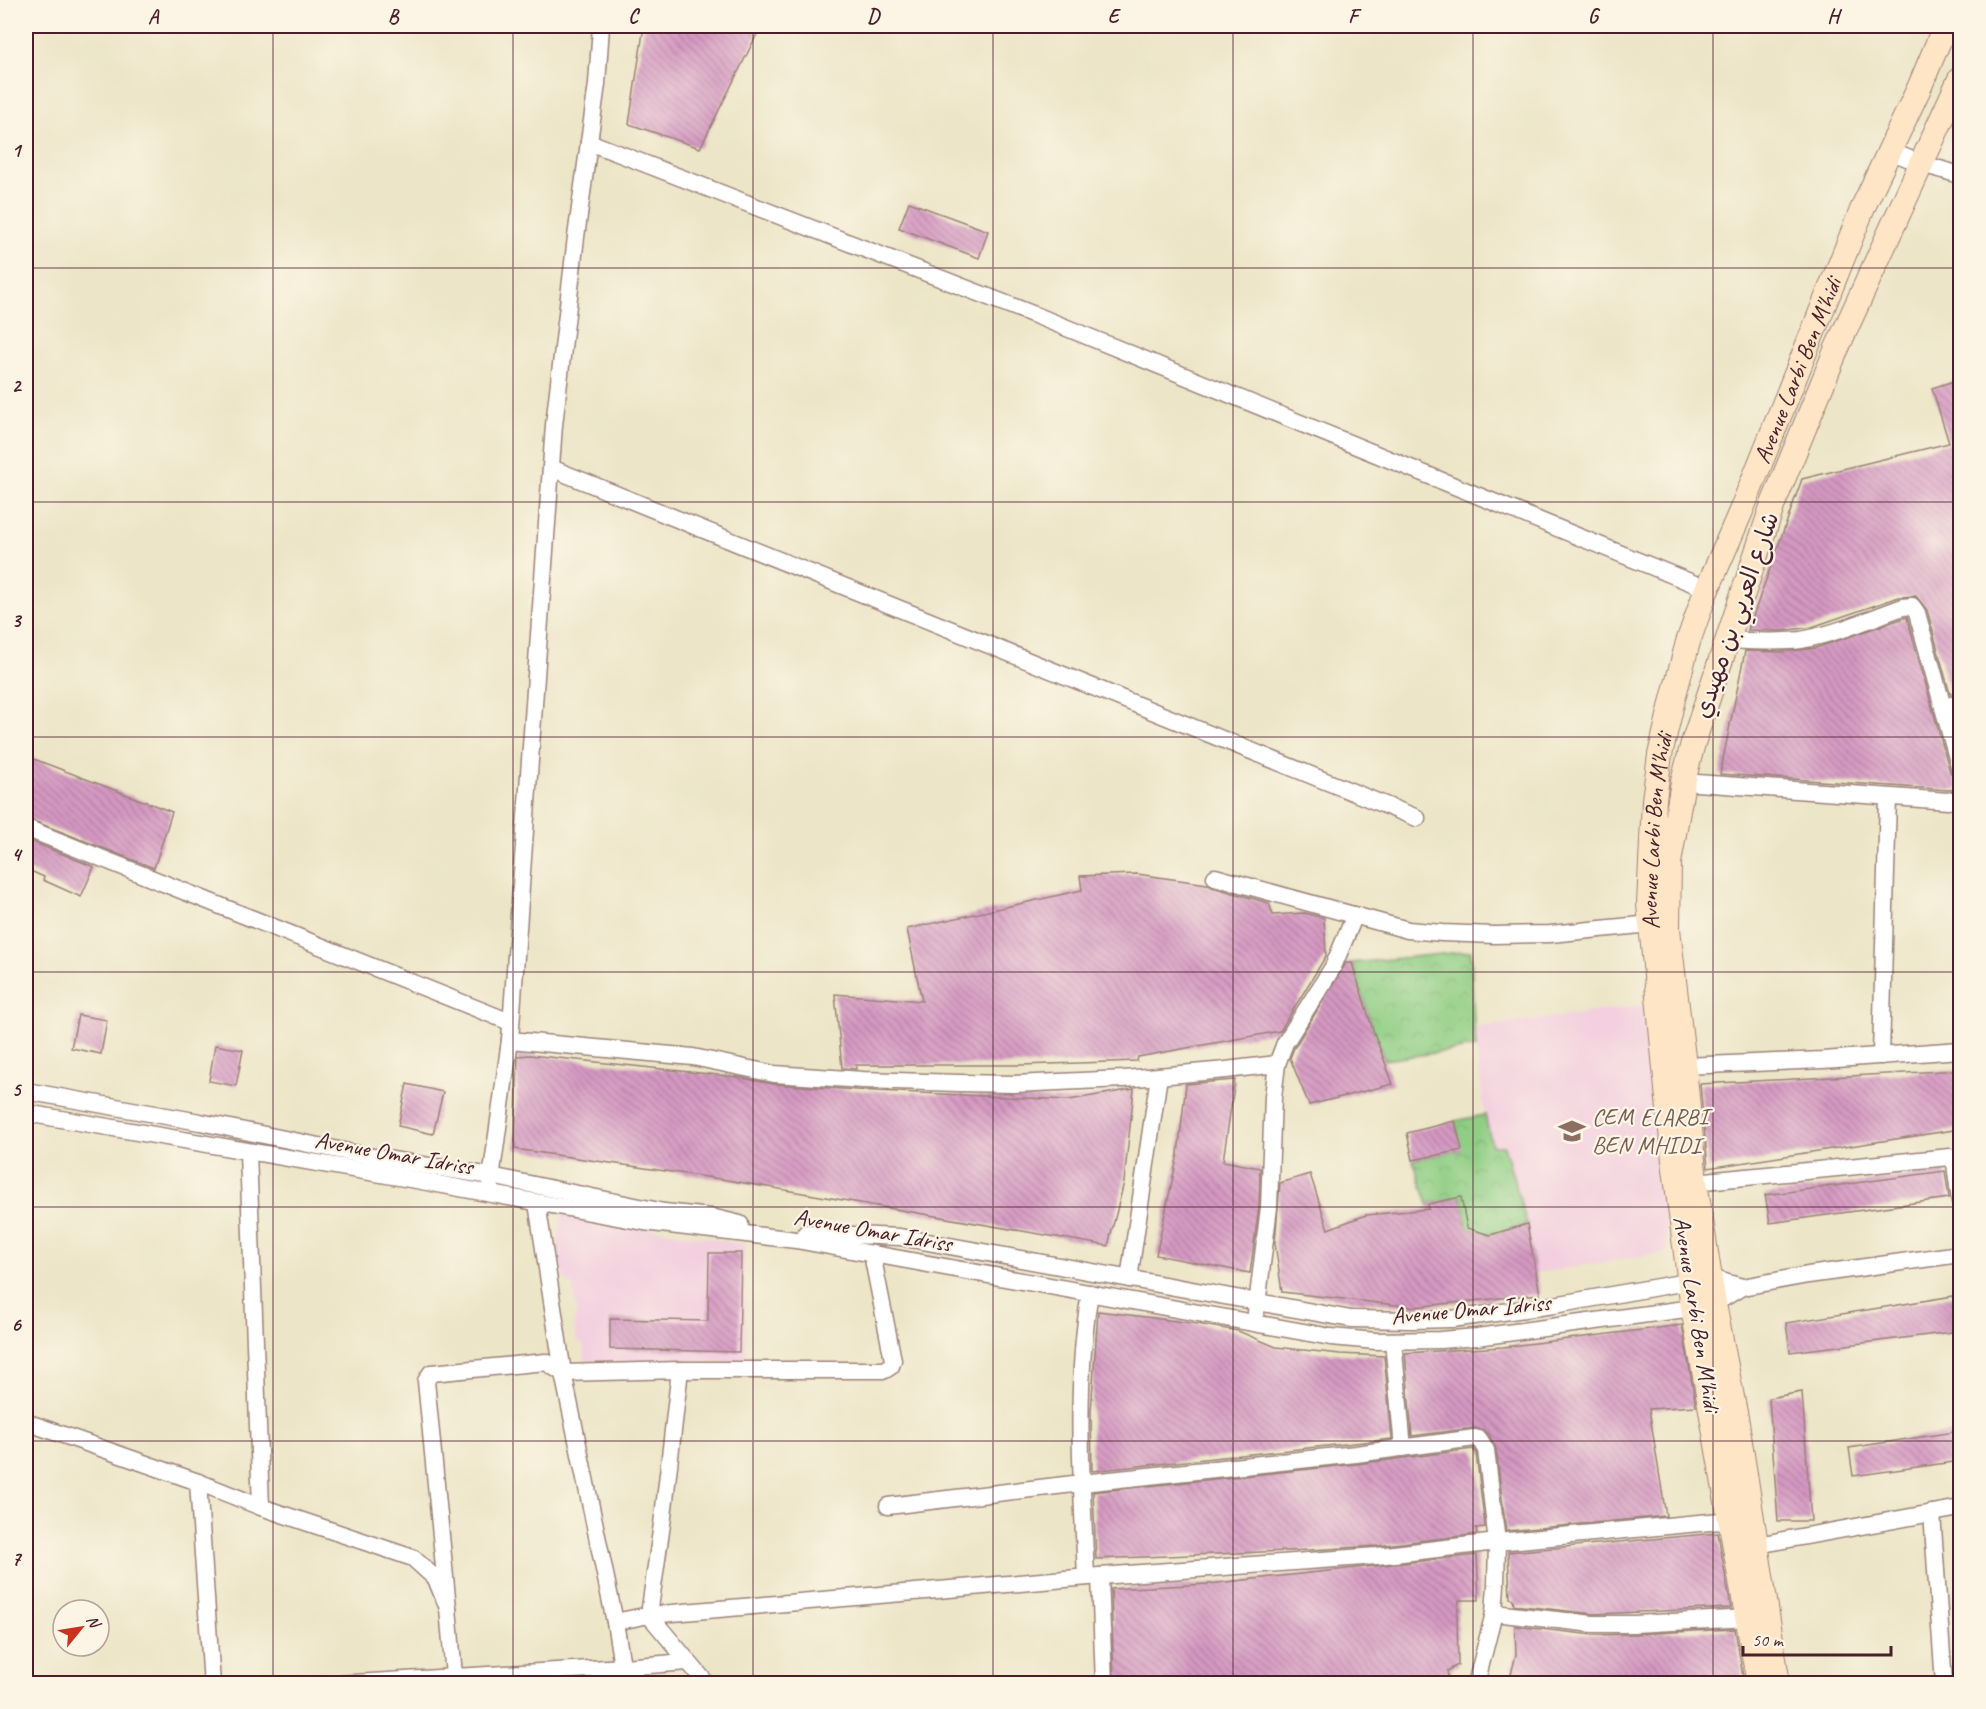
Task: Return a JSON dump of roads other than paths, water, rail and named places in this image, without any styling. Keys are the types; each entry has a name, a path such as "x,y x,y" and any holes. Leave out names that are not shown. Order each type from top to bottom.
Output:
{"main road":[{"name":"Avenue Larbi Ben M'hidi","path":"1700,1279 1661,1045 1649,904 1653,800 1660,755 1688,642 1707,589 1741,511 1839,266 1945,26"},
{"name":"شارع العربي بن مهيدي","path":"1778,1683 1737,1423 1703,1306 1695,1182 1668,929 1669,863 1692,743 1773,504 1837,348 1960,79"},
{"name":"Avenue Larbi Ben M'hidi","path":"1703,1306 1731,1520 1759,1683"}],"street":[{"path":"489,1194 510,1040 551,468 576,237 597,84 601,26"},
{"path":"589,142 1040,317 1707,589"},
{"path":"1890,151 1922,164 1960,175"},
{"path":"551,468 1417,818"},
{"path":"1727,640 1767,642 1799,640 1823,635 1902,607 1912,606 1917,613 1960,769"},
{"path":"1943,707 1960,704"},
{"path":"1683,782 1948,801 1960,799"},
{"path":"1881,1056 1888,797"},
{"path":"26,828 510,1022"},
{"path":"1215,876 1408,930 1483,935 1550,934 1651,924"},
{"path":"1255,1322 1269,1207 1273,1097 1277,1064 1285,1043 1333,967 1355,915"},
{"path":"510,1040 693,1057 774,1074 863,1080 1014,1084 1159,1076 1277,1064"},
{"path":"1684,1066 1960,1050"},
{"path":"1129,1279 1159,1076"},
{"path":"26,1091 200,1122 341,1151 491,1176 664,1212 711,1217 768,1231 900,1238 1351,1319 1434,1320 1554,1305 1700,1279 1742,1287"},
{"name":"Avenue Omar Idriss","path":"26,1113 644,1222 796,1240 1255,1322 1331,1338 1393,1341 1478,1337 1703,1306"},
{"path":"248,1152 261,1507"},
{"path":"1695,1182 1945,1156 1950,1157 1955,1164 1960,1201"},
{"path":"537,1203 563,1373 625,1675"},
{"path":"454,1676 427,1378 431,1373 546,1362 563,1373 680,1370 885,1370 889,1368 893,1360 872,1254"},
{"path":"1703,1306 1742,1287 1808,1275 1960,1254"},
{"path":"1090,1293 1080,1400 1082,1483 1104,1683"},
{"path":"1393,1341 1403,1448"},
{"path":"680,1370 649,1616 707,1683"},
{"path":"26,1422 198,1482 261,1507 413,1558 436,1579 448,1608"},
{"path":"888,1506 1243,1467 1475,1438 1480,1440 1486,1450 1497,1542 1494,1613 1476,1683"},
{"path":"198,1482 212,1683"},
{"path":"1757,1545 1960,1508"},
{"path":"1932,1513 1944,1683"},
{"path":"615,1622 649,1616 1093,1576 1377,1556 1731,1520"},
{"path":"1494,1613 1593,1624 1749,1618"},
{"path":"338,1683 415,1681 454,1676 625,1675 687,1662"}],"place":[{"name":"CEM ELARBI BEN MHIDI","path":"1572,1131"}]}
